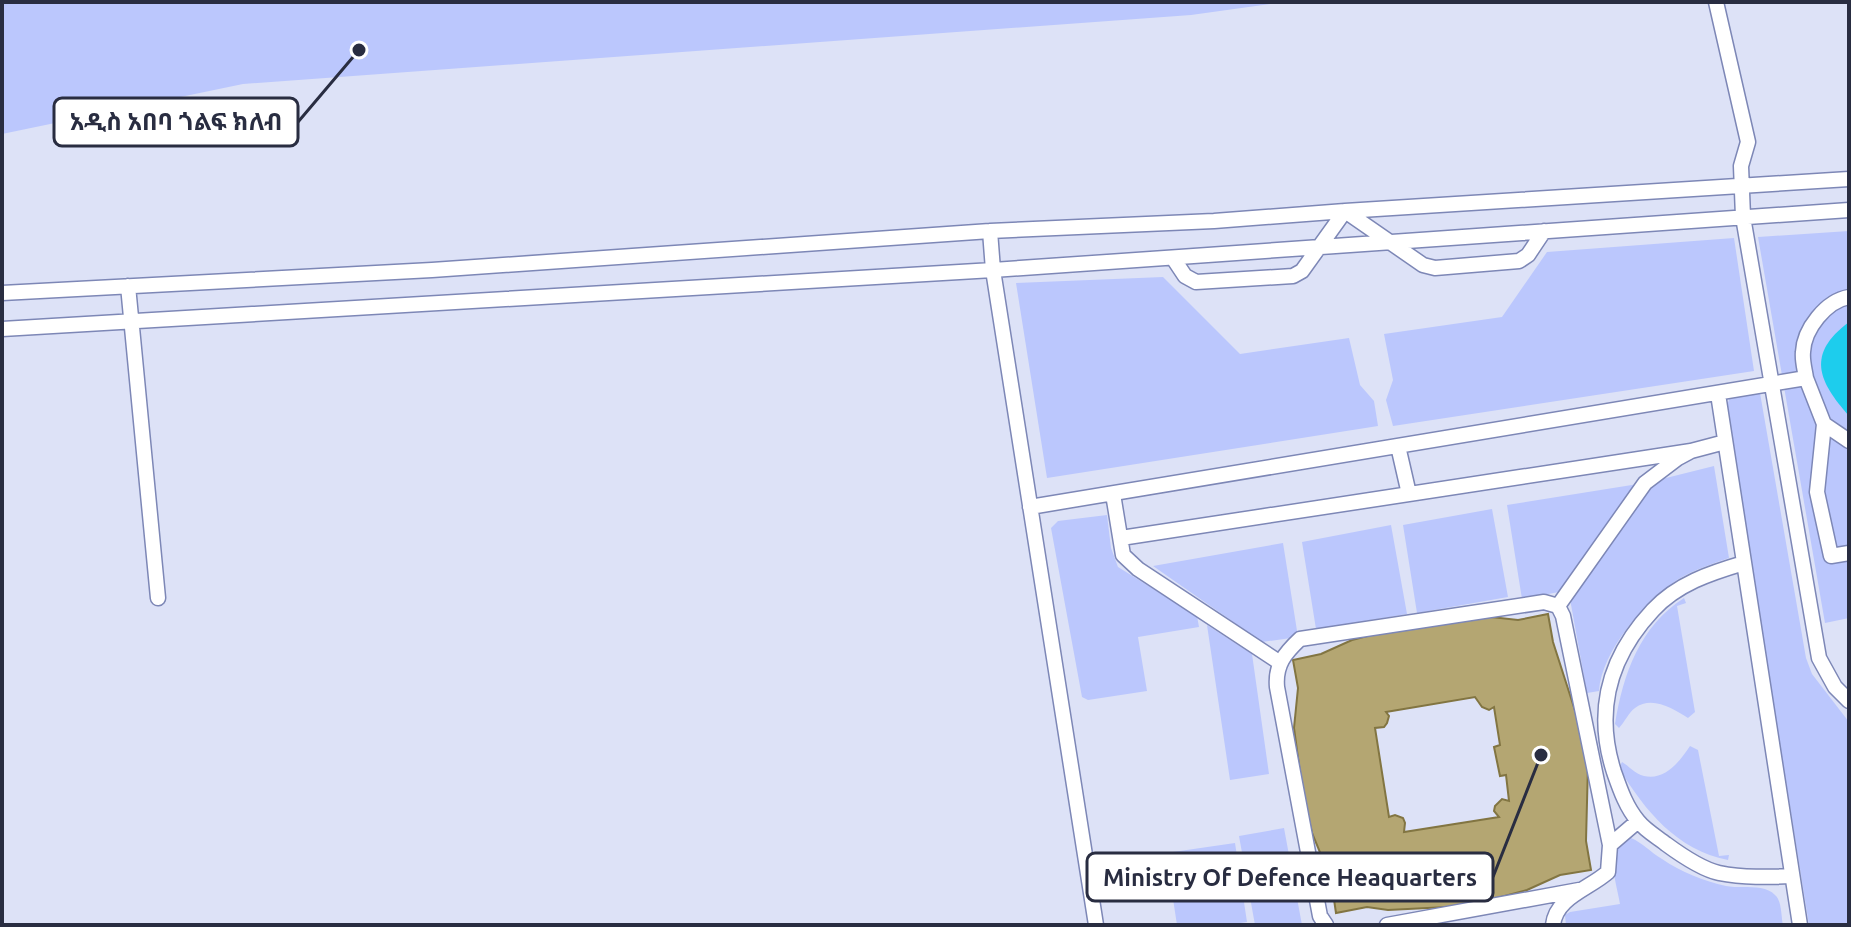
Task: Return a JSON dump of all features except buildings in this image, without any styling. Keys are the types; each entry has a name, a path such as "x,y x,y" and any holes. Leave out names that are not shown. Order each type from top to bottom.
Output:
{"street":[{"path":"1716,2 1748,142 1741,166 1743,217 1819,658 1835,687 1849,701"},
{"path":"2,293 432,270 990,231 1214,221 1849,179"},
{"path":"2,329 993,270 1849,210"},
{"path":"1345,211 1423,265 1435,268 1519,261 1528,255 1544,231"},
{"path":"1173,258 1185,276 1196,282 1293,276 1302,271 1345,211"},
{"path":"990,231 993,270 1096,925"},
{"path":"128,286 158,598"},
{"path":"1849,297 1823,311 1807,334 1803,353 1806,378 1824,424 1817,492 1831,556 1849,553"},
{"path":"1030,507 1806,378"},
{"path":"1718,394 1800,925"},
{"path":"1824,424 1849,441"},
{"path":"1121,538 1691,451 1725,442"},
{"path":"1398,446 1409,494"},
{"path":"1558,606 1645,483 1691,451"},
{"path":"1113,494 1123,555 1138,569 1279,662"},
{"path":"1744,563 1705,575 1675,591 1654,608 1622,649 1608,684 1603,722 1608,753 1622,796 1638,821 1680,854 1716,872 1755,878 1792,876"},
{"path":"1326,925 1320,916 1277,687 1279,662 1300,639 1544,602 1558,606"},
{"path":"1553,925 1558,907 1608,872 1610,845 1568,634 1558,606"},
{"path":"1610,845 1638,821"},
{"path":"1387,925 1583,889"}],"shaded area":[{"path":"2,2 1285,2 1191,15 243,84 2,134"},
{"path":"1849,231 1849,618 1825,623 1758,237"},
{"path":"1734,238 1754,371 1393,426 1386,400 1393,380 1384,334 1502,317 1547,252"},
{"path":"1163,277 1240,354 1349,338 1360,385 1374,401 1378,426 1047,478 1016,283"},
{"path":"1849,322 1849,416 1830,391 1821,368 1826,345"},
{"path":"1760,393 1806,658 1812,674 1849,722 1849,925 1809,925 1726,408 1730,397"},
{"path":"1714,466 1729,558 1683,576 1652,601 1627,628 1608,659 1599,691 1587,693 1570,599 1654,481"},
{"path":"1638,484 1559,592 1522,599 1507,505"},
{"path":"1492,509 1508,597 1417,613 1403,525"},
{"path":"1107,515 1111,548 1118,567 1197,616 1199,627 1138,637 1147,691 1088,700 1082,697 1051,528 1058,521"},
{"path":"1391,525 1407,614 1316,629 1302,542"},
{"path":"1283,543 1298,637 1262,642 1153,566"},
{"path":"1684,598 1686,603 1677,606 1695,712 1688,718 1663,705 1642,704 1619,728 1615,724 1618,705 1636,653 1656,622"},
{"path":"1207,625 1252,654 1269,774 1230,780"},
{"path":"1690,746 1698,750 1719,856 1729,855 1728,860 1710,855 1678,838 1651,813 1619,768 1622,762 1641,775 1659,776 1677,763"},
{"path":"1284,828 1302,925 1255,925 1239,836"},
{"path":"1631,838 1669,864 1701,879 1726,886 1770,891 1779,901 1783,925 1566,925 1565,915 1570,912 1620,904 1614,857 1622,843"},
{"path":"1235,843 1247,922 1177,925 1166,853"}],"place":[{"name":"አዲስ አበባ ጎልፍ ክለብ","path":"359,50"},
{"name":"Ministry Of Defence Heaquarters","path":"1541,755"}]}
